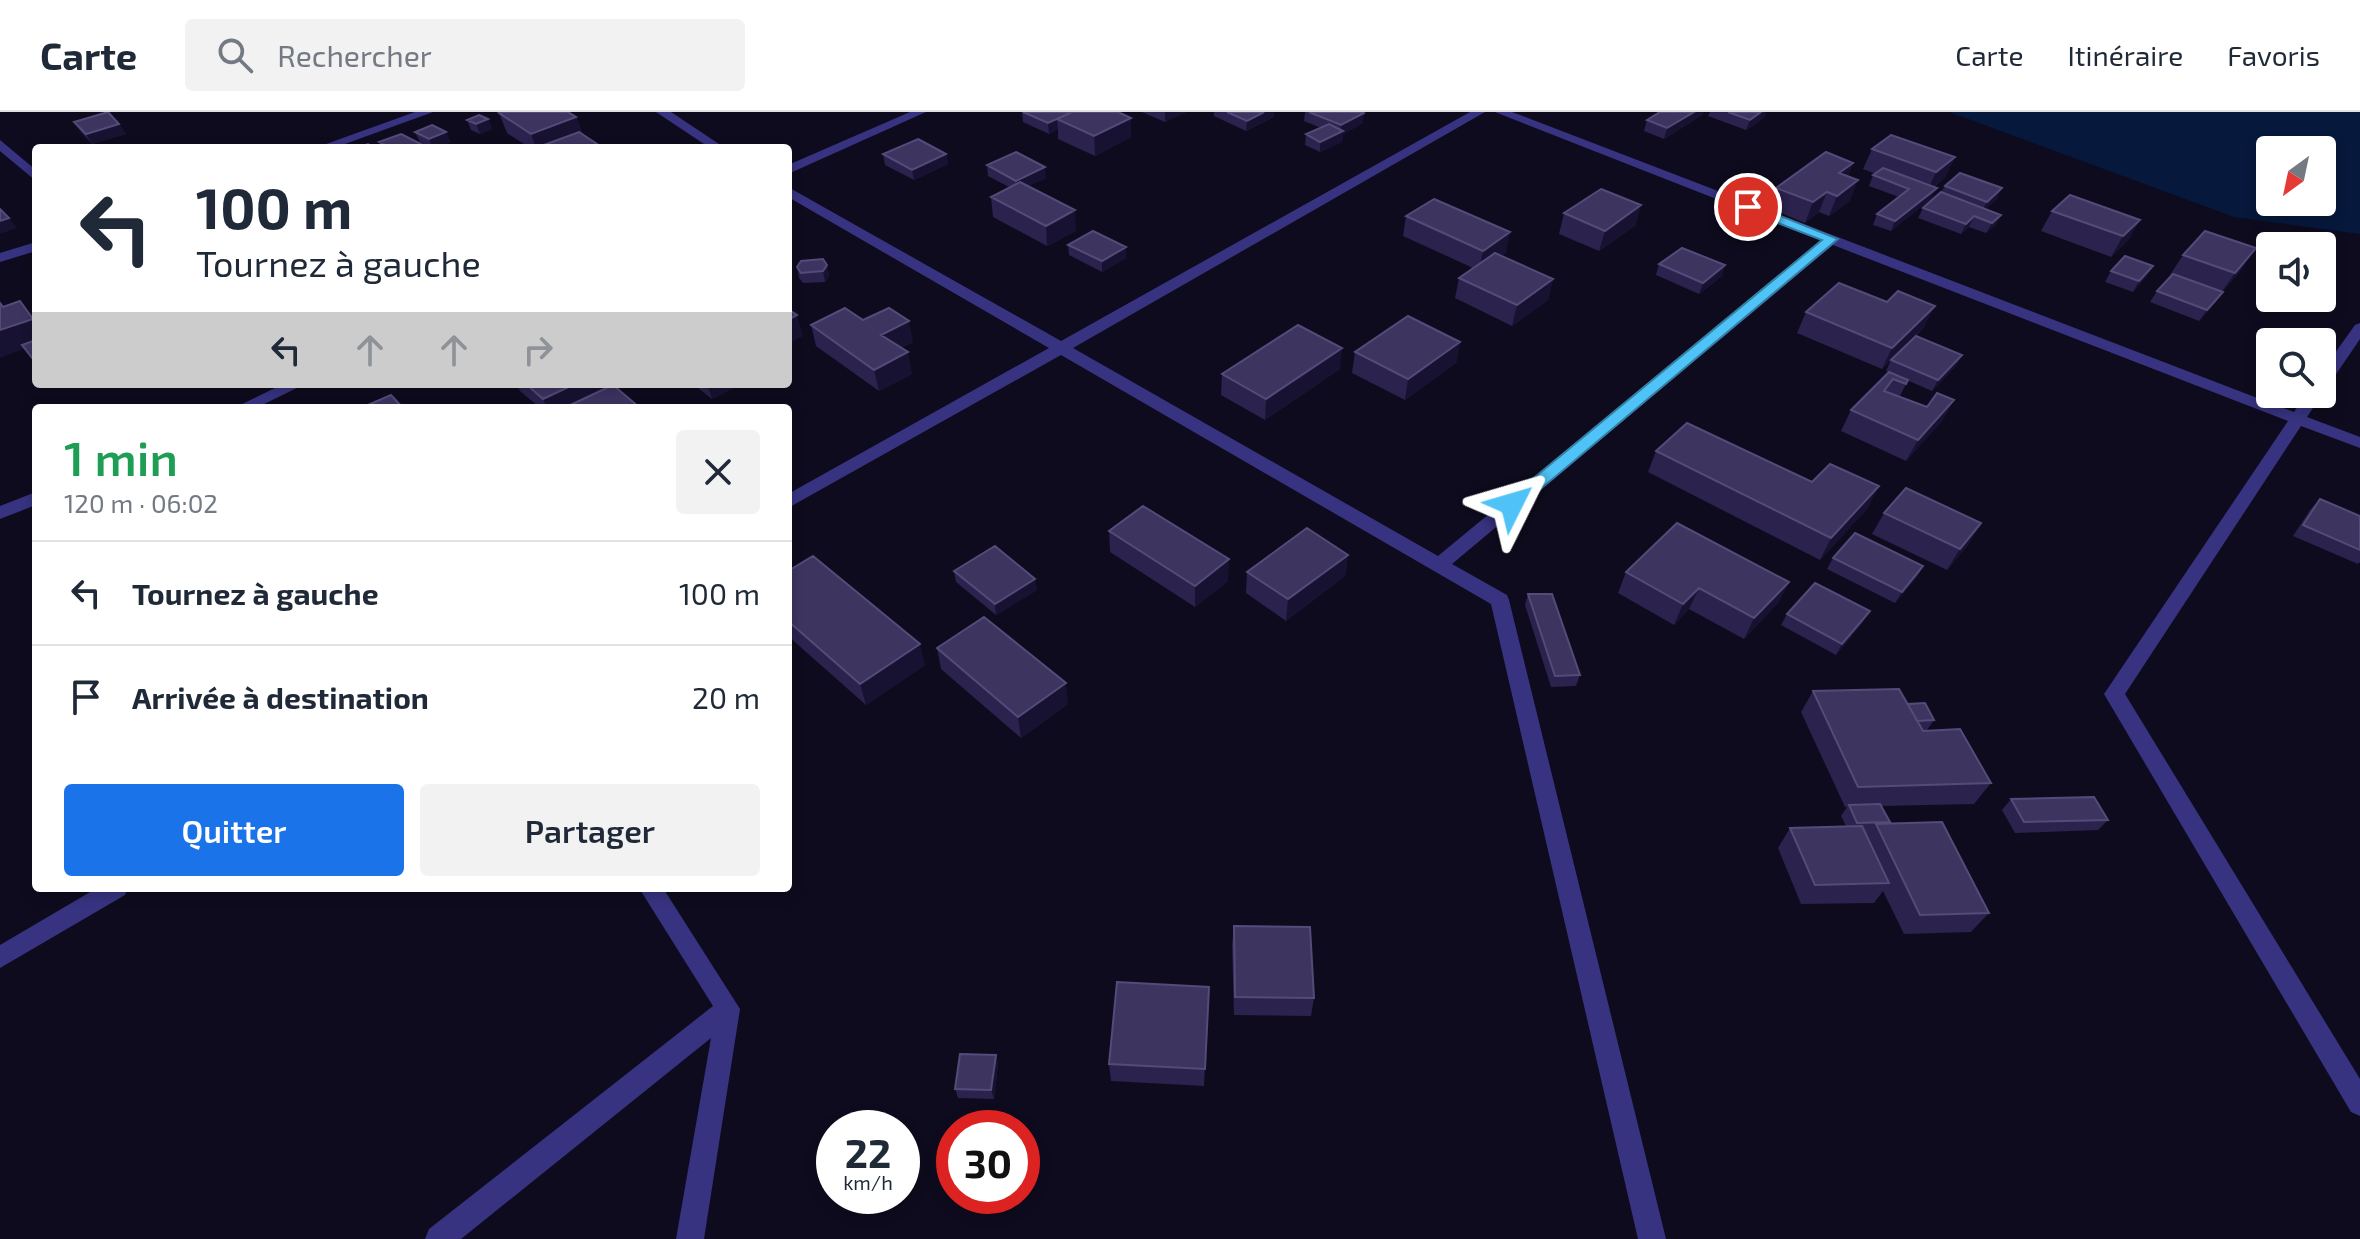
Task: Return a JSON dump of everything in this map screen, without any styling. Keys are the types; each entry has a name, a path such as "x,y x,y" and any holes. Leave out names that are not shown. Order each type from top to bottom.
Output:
{"street":[{"path":"333,144 427,112"},
{"path":"662,112 713,144"},
{"path":"792,168 920,112"},
{"path":"792,500 1479,112"},
{"path":"1501,112 2360,443"},
{"path":"0,144 32,173"},
{"path":"792,193 1500,600 1652,1239"},
{"path":"1439,565 1831,239"},
{"path":"0,258 32,247"},
{"path":"2336,363 2360,328"},
{"path":"248,404 269,389 283,404"},
{"path":"2304,408 2114,694 2360,1103"},
{"path":"0,513 32,500"},
{"path":"0,957 110,892"},
{"path":"653,892 728,1009 690,1239"},
{"path":"439,1239 728,1009"}],"water":[{"path":"1949,112 2360,112 2360,234 2234,217"}],"building":[{"path":"108,112 119,124 86,134 74,122"},
{"path":"568,112 576,117 531,134 499,113"},
{"path":"1023,112 1072,112 1048,123"},
{"path":"1072,112 1118,112 1131,118 1094,136 1057,119"},
{"path":"1227,112 1264,112 1247,121"},
{"path":"1309,112 1363,112 1364,113 1341,125"},
{"path":"1660,112 1694,112 1667,128 1647,120"},
{"path":"1728,112 1761,112 1750,120"},
{"path":"479,115 488,119 476,124 467,120"},
{"path":"1329,124 1343,131 1320,142 1306,134"},
{"path":"432,125 446,132 429,139 415,132"},
{"path":"579,132 597,144 546,144"},
{"path":"401,134 421,144 383,144 379,142"},
{"path":"1891,135 1955,157 1936,172 1872,149"},
{"path":"918,139 946,154 912,170 883,154"},
{"path":"1016,152 1045,167 1016,181 987,165"},
{"path":"1826,152 1853,163 1839,173 1858,180 1837,196 1827,192 1813,202 1776,188"},
{"path":"1883,168 1937,188 1895,221 1877,214 1909,189 1873,175"},
{"path":"1960,173 2002,188 1987,202 1945,186"},
{"path":"1020,182 1075,210 1046,226 991,197"},
{"path":"1601,189 1641,205 1605,231 1564,213"},
{"path":"1941,192 2001,215 1992,223 1974,216 1966,224 1923,208"},
{"path":"2070,195 2140,220 2123,236 2052,211"},
{"path":"1434,199 1510,232 1483,251 1406,216"},
{"path":"0,209 9,218 0,221"},
{"path":"1093,231 1126,247 1102,261 1068,245"},
{"path":"2205,231 2256,248 2235,273 2183,255"},
{"path":"1682,248 1725,265 1703,283 1659,264"},
{"path":"1495,253 1553,279 1517,305 1459,278"},
{"path":"2125,256 2153,266 2139,281 2111,271"},
{"path":"823,259 827,265 823,271 801,273 797,267 801,261"},
{"path":"2173,274 2223,292 2207,310 2157,291"},
{"path":"1839,283 1887,302 1898,291 1935,306 1892,348 1806,312"},
{"path":"20,301 32,319 0,330 0,303 3,307"},
{"path":"845,308 863,320 889,308 909,321 881,335 908,352 874,370 811,325"},
{"path":"1408,316 1460,342 1408,379 1355,352"},
{"path":"1298,325 1342,348 1266,399 1222,374"},
{"path":"1916,336 1962,355 1938,380 1891,360"},
{"path":"32,341 32,358 22,345"},
{"path":"1889,372 1908,380 1906,384 1893,379 1884,391 1927,407 1937,393 1954,400 1918,440 1851,410"},
{"path":"531,388 566,388 543,399"},
{"path":"607,388 617,388 635,404 573,404"},
{"path":"391,395 399,404 370,404"},
{"path":"1687,423 1812,482 1830,464 1879,486 1831,538 1656,451"},
{"path":"1906,488 1981,523 1960,549 1884,513"},
{"path":"2320,499 2360,516 2360,550 2303,525"},
{"path":"1143,506 1229,559 1195,586 1109,531"},
{"path":"1677,523 1789,582 1754,618 1699,588 1683,604 1626,572"},
{"path":"1307,528 1348,555 1288,599 1247,572"},
{"path":"1855,533 1923,566 1902,592 1833,558"},
{"path":"995,546 1035,579 995,604 954,571"},
{"path":"813,556 920,644 860,684 792,624 792,569"},
{"path":"1815,583 1870,611 1842,644 1787,614"},
{"path":"1528,594 1552,594 1580,675 1555,676"},
{"path":"984,617 1066,683 1018,717 937,648"},
{"path":"1899,689 1923,731 1960,729 1991,783 1858,787 1813,691"},
{"path":"1925,703 1934,720 1917,721 1908,704"},
{"path":"2094,797 2108,820 2024,822 2011,799"},
{"path":"1880,804 1890,822 1857,823 1849,805"},
{"path":"1942,822 1989,913 1920,915 1876,824"},
{"path":"1862,826 1889,883 1815,885 1790,828"},
{"path":"1234,926 1310,927 1314,998 1235,997"},
{"path":"1117,982 1209,987 1205,1069 1109,1064"},
{"path":"960,1054 996,1055 991,1090 955,1089"}],"route":[{"path":"1512,504 1831,239 1748,207"}]}
